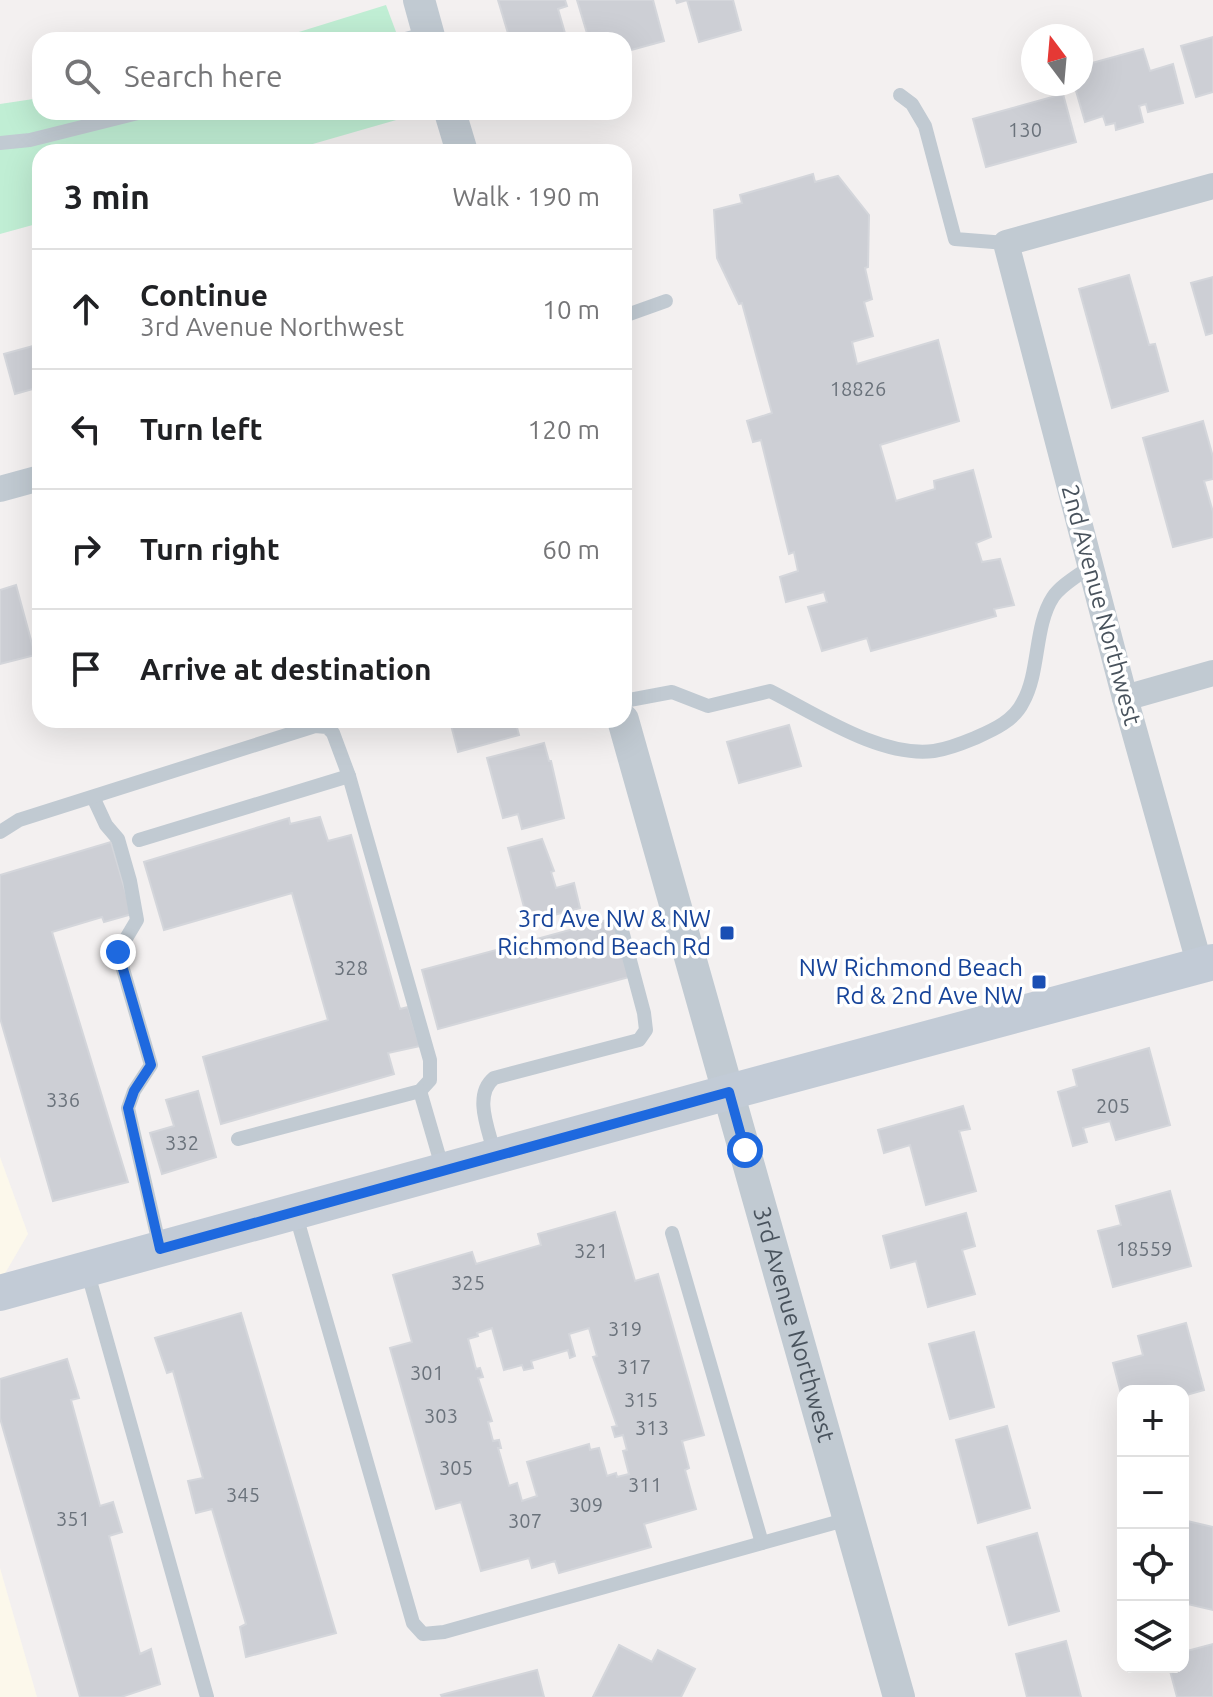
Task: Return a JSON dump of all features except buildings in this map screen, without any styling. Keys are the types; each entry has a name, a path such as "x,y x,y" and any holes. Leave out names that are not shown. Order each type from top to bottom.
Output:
{"main road":[{"path":"0,1293 1207,964"}],"street":[{"path":"419,0 420,32"},
{"path":"452,120 460,144"},
{"path":"1006,243 1213,186"},
{"name":"2nd Avenue Northwest","path":"1006,243 1125,698 1207,964"},
{"path":"0,489 32,480"},
{"path":"1125,698 1213,673"},
{"name":"3rd Avenue Northwest","path":"625,728 899,1697"}],"lane":[{"path":"900,95 912,104 925,126 955,239 1006,243"},
{"path":"0,143 30,140 110,120"},
{"path":"632,313 666,301"},
{"path":"632,700 672,692 708,706 770,691 854,734 898,749 933,751 966,742 993,731 1013,717 1024,701 1054,595 1091,566"},
{"path":"0,832 19,820 309,728"},
{"path":"238,1139 420,1091 430,1080 430,1060 349,776 333,733 328,728"},
{"path":"139,840 349,776"},
{"path":"93,797 106,825 118,839 137,920 118,952 151,1065 134,1091 128,1108 160,1249"},
{"path":"495,1156 481,1097 485,1085 494,1078 639,1040 646,1030 620,923"},
{"path":"420,1091 443,1170"},
{"path":"295,1212 413,1623 423,1634 444,1632 849,1519"},
{"path":"672,1233 762,1543"},
{"path":"86,1269 207,1697"}],"shaded area":[{"path":"0,1157 28,1234 0,1282"},
{"path":"0,1568 37,1697 0,1697"}],"green space":[{"path":"386,5 396,32 299,32"},
{"path":"32,99 32,120 396,120 313,144 32,144 32,225 0,234 0,104"}],"place":[{"name":"3rd Ave NW & NW Richmond Beach Rd","path":"727,933"},
{"name":"NW Richmond Beach Rd & 2nd Ave NW","path":"1039,982"}],"route":[{"path":"118,952 151,1065 134,1091 128,1108 160,1249 729,1092 745,1150"}]}
